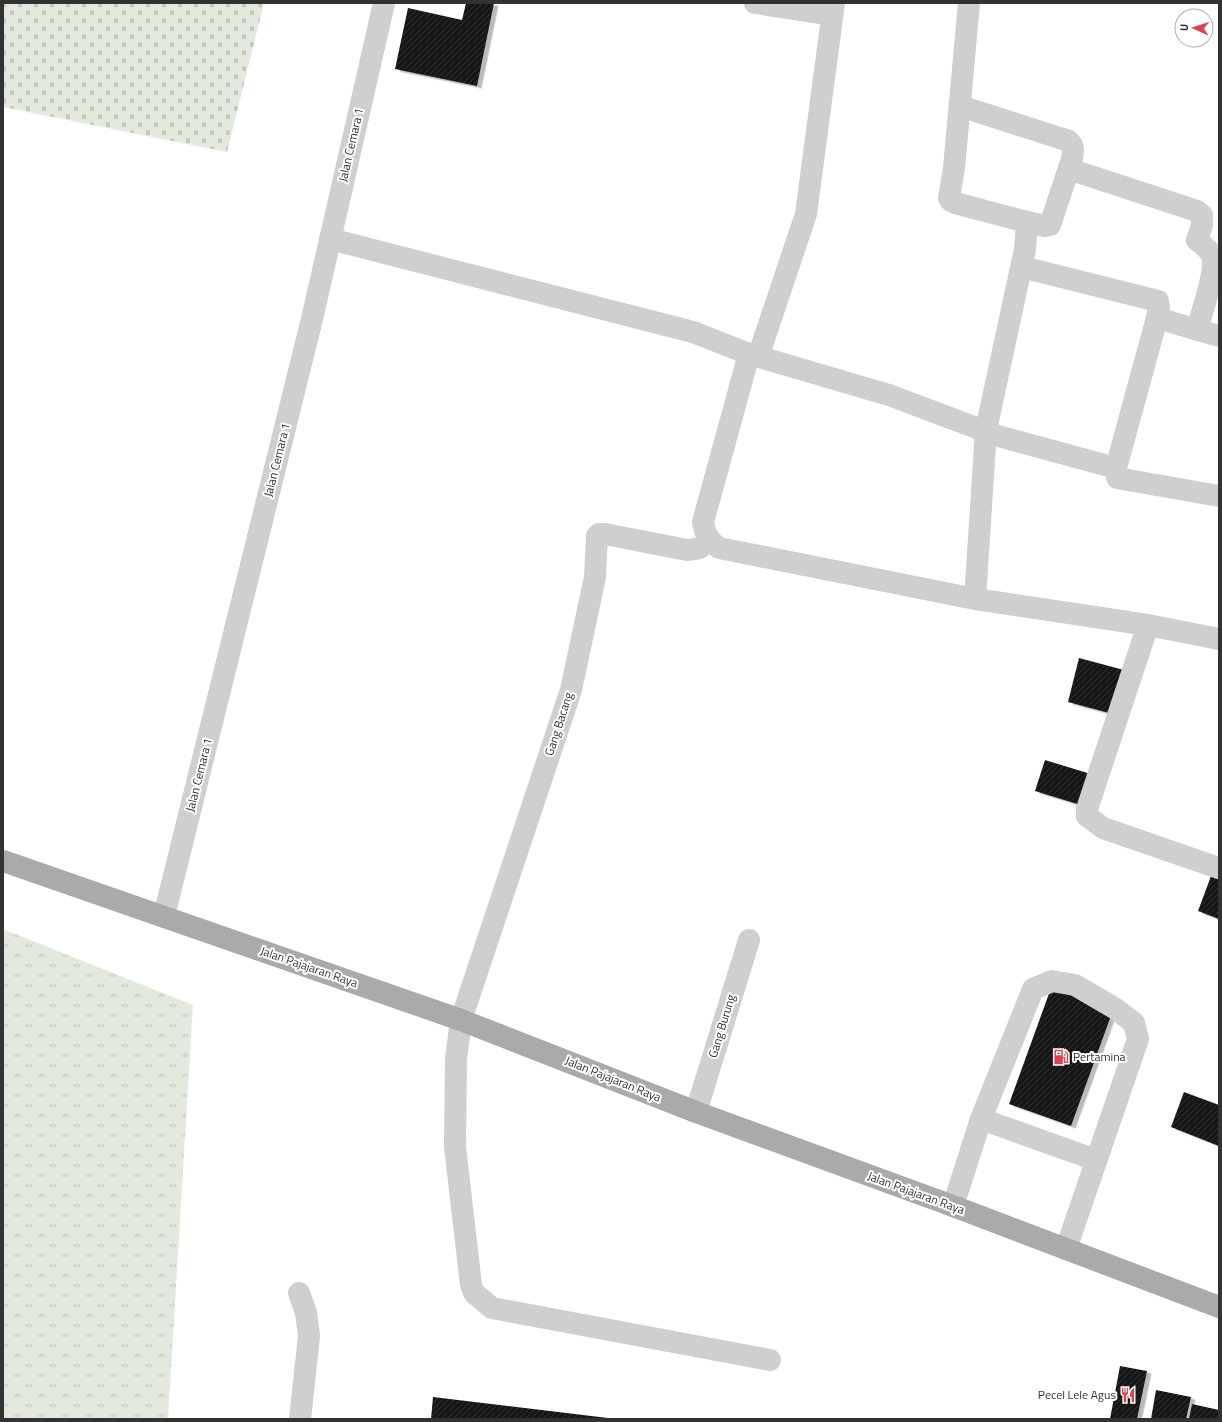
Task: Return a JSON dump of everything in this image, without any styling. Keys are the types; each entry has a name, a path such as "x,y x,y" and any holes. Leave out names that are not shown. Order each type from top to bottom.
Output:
{"main road":[{"name":"Jalan Pajajaran Raya","path":"3,861 461,1020 696,1112 953,1206 1219,1307"}],"street":[{"name":"Jalan Cemara 1","path":"164,916 310,327 384,3"},
{"path":"755,3 833,9 806,214 754,356 703,522 708,538 719,548 975,599 1148,625 1219,639"},
{"path":"960,106 1069,141 1073,150 1069,169 1050,225 1045,226 955,204 949,198 954,168 969,3"},
{"path":"1069,169 1197,211 1202,215 1202,225 1197,240 1206,248 1212,257 1213,269 1197,330"},
{"path":"975,599 986,430 1022,267 1027,222"},
{"path":"330,239 693,332 754,356 888,395 986,430 998,436 1116,468"},
{"path":"1022,267 1158,301 1159,307 1157,318 1116,468 1117,478 1219,496"},
{"path":"1157,318 1219,336"},
{"name":"Gang Bacang","path":"461,1020 571,690 595,577 597,536 599,534 605,534 687,550 699,549 705,545 708,538"},
{"path":"1148,625 1087,809 1087,816 1103,828 1219,868"},
{"name":"Gang Burung","path":"696,1112 749,940"},
{"path":"953,1206 981,1119 1033,989 1052,981 1075,985 1134,1023 1138,1039 1066,1249"},
{"path":"461,1020 456,1059 455,1147 471,1285 474,1293 492,1308 770,1360"},
{"path":"981,1119 1096,1160"},
{"path":"299,1293 306,1313 309,1336 300,1419"}],"green space":[{"path":"3,3 264,3 227,152 3,107"},
{"path":"3,929 193,1005 168,1419 3,1419"}],"building":[{"path":"466,3 494,3 477,86 395,69 408,8 462,20"},
{"path":"1079,658 1124,670 1113,714 1068,702"},
{"path":"1045,760 1094,775 1084,806 1035,791"},
{"path":"1214,868 1219,870 1219,919 1198,911"},
{"name":"Pertamina","path":"1051,988 1113,1010 1071,1126 1009,1104"},
{"path":"1184,1092 1219,1105 1219,1146 1171,1127"},
{"name":"Pecel Lele Agus","path":"1120,1366 1147,1371 1137,1419 1110,1419"},
{"path":"1156,1390 1191,1397 1186,1419 1151,1419"},
{"path":"433,1397 608,1418 608,1419 431,1419"},
{"path":"1192,1404 1219,1410 1219,1419 1189,1419"}],"place":[{"name":"Pertamina","path":"1061,1057"},
{"name":"Pecel Lele Agus","path":"1128,1395"}]}
